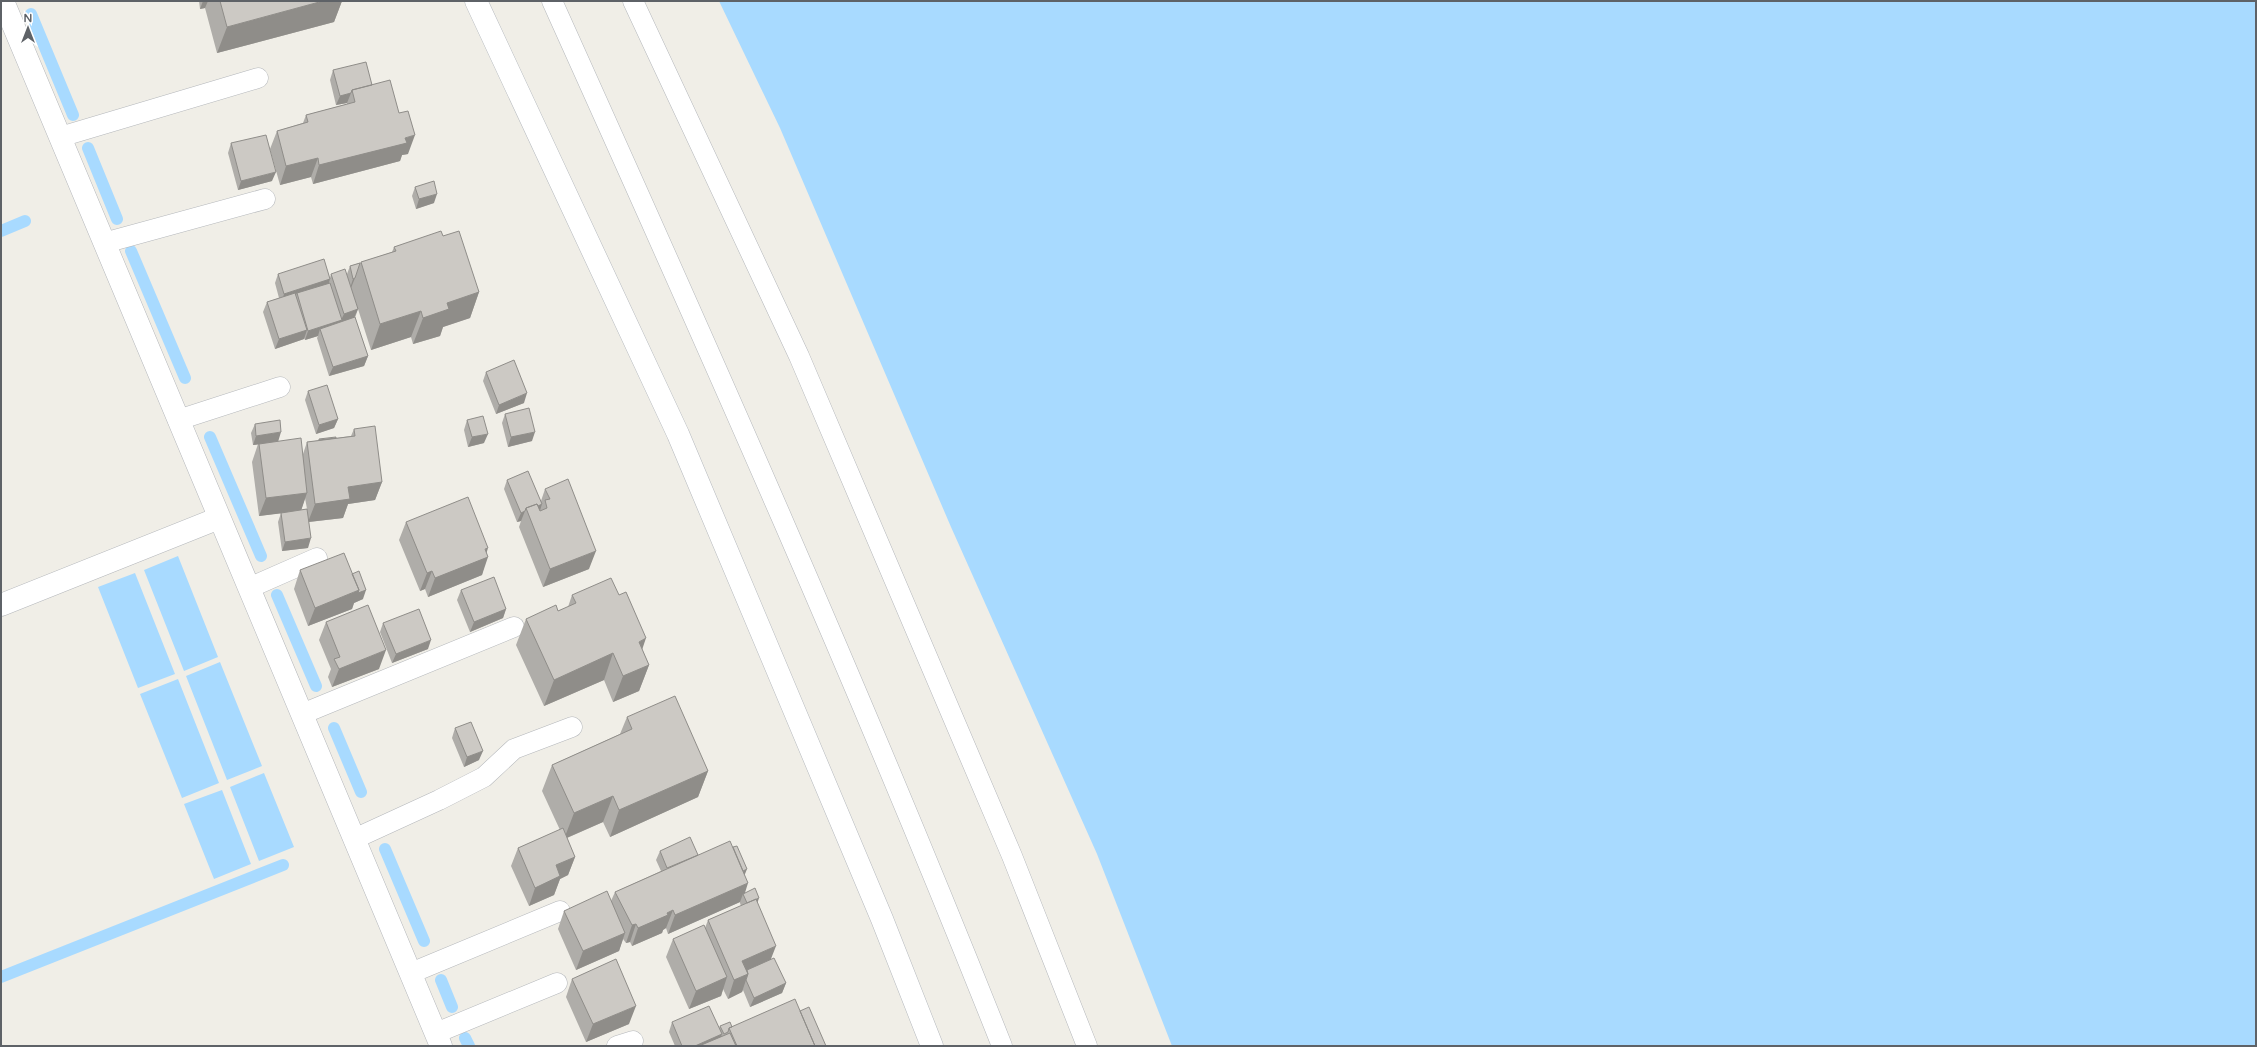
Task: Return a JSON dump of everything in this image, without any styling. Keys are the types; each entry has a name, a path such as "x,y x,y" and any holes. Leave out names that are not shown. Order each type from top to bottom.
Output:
{"street":[{"path":"3,1 438,1040"},
{"path":"476,1 678,434 882,919 932,1046"},
{"path":"1,605 219,518"}],"lane":[{"path":"552,1 729,394 941,891 1002,1046"},
{"path":"633,1 799,356 1012,856 1086,1046"},
{"path":"60,137 258,78"},
{"path":"104,243 265,199"},
{"path":"178,420 280,387"},
{"path":"249,588 317,558"},
{"path":"302,714 514,627"},
{"path":"354,839 439,800 484,777 514,749 572,727"},
{"path":"411,973 560,911"},
{"path":"438,1040 557,983"}],"water":[{"path":"719,1 2256,1 2256,1046 1172,1046 1097,854 951,527 780,128"},
{"path":"178,556 218,657 184,671 144,570"},
{"path":"135,573 175,674 138,688 98,587"},
{"path":"220,662 262,766 227,780 186,676"},
{"path":"178,679 219,783 182,798 140,694"},
{"path":"264,773 294,847 259,861 230,787"},
{"path":"222,790 251,864 214,879 184,804"}],"building":[{"path":"220,1 323,1 227,27"},
{"path":"366,62 372,85 352,90 351,93 340,96 333,70"},
{"path":"390,80 399,113 408,111 415,135 405,138 407,143 319,165 318,158 286,166 277,131 308,122 306,115 355,102 352,90"},
{"path":"266,135 276,172 241,181 231,143"},
{"path":"434,181 437,194 419,199 415,187"},
{"path":"441,231 443,236 459,231 479,292 447,303 449,309 423,318 421,311 380,324 361,262 396,251 394,247"},
{"path":"324,259 330,279 284,294 278,274"},
{"path":"360,263 355,278 353,279 350,266"},
{"path":"345,269 358,309 344,314 331,274"},
{"path":"330,283 342,320 308,331 297,293"},
{"path":"295,293 307,330 279,339 267,302"},
{"path":"355,317 368,356 333,367 320,329"},
{"path":"514,360 527,393 499,405 486,372"},
{"path":"327,385 338,419 319,425 308,391"},
{"path":"529,408 535,432 511,437 505,414"},
{"path":"483,416 488,434 472,437 467,420"},
{"path":"280,420 281,432 256,436 255,424"},
{"path":"375,426 382,482 348,487 350,499 315,504 307,442 355,436 354,429"},
{"path":"301,438 307,493 266,498 259,444"},
{"path":"336,438 319,440 319,439"},
{"path":"528,471 542,504 538,506 537,504 526,508 525,511 521,513 507,480"},
{"path":"568,479 596,551 550,569 526,508 537,504 540,511 547,508 545,500 550,499 545,489"},
{"path":"468,497 488,548 485,549 488,557 435,578 432,571 427,573 406,522"},
{"path":"307,509 311,538 285,542 281,513"},
{"path":"344,553 359,590 315,608 300,570"},
{"path":"359,571 366,590 358,593 359,590 352,574"},
{"path":"494,577 506,609 474,622 461,590"},
{"path":"611,578 619,595 626,592 646,638 639,642 649,665 623,676 613,653 554,680 526,619 556,605 558,611 576,603 572,595"},
{"path":"368,605 386,650 339,669 334,659 340,657 326,622"},
{"path":"419,609 431,640 396,654 383,623"},
{"path":"675,696 708,771 619,810 613,796 574,813 552,765 632,729 627,717"},
{"path":"471,722 483,751 467,757 455,728"},
{"path":"563,828 575,857 556,865 560,876 535,888 518,848"},
{"path":"690,837 698,855 667,868 660,851"},
{"path":"730,841 748,883 675,915 673,910 667,913 668,915 638,928 636,924 632,925 615,892"},
{"path":"737,846 747,869 743,871 733,847"},
{"path":"755,888 759,898 747,903 743,894"},
{"path":"607,891 625,933 583,951 564,911"},
{"path":"756,899 776,946 742,961 748,974 734,980 708,920"},
{"path":"704,925 727,977 696,991 673,939"},
{"path":"774,958 786,983 754,998 746,980 748,974 747,970"},
{"path":"616,959 636,1006 593,1024 572,979"},
{"path":"795,999 815,1046 737,1046 729,1028"},
{"path":"709,1006 722,1034 695,1046 682,1046 672,1022"},
{"path":"809,1007 826,1046 815,1046 800,1011"},
{"path":"730,1022 732,1027 729,1028 728,1032 724,1034 720,1026"},
{"path":"730,1033 736,1046 699,1046"}],"waterway":[{"path":"31,14 73,115"},
{"path":"88,148 117,219"},
{"path":"1,231 25,221"},
{"path":"131,251 185,378"},
{"path":"210,437 261,556"},
{"path":"277,595 316,686"},
{"path":"334,728 361,792"},
{"path":"385,849 424,941"},
{"path":"1,977 283,865"},
{"path":"441,980 452,1007"},
{"path":"465,1038 469,1046"}]}
